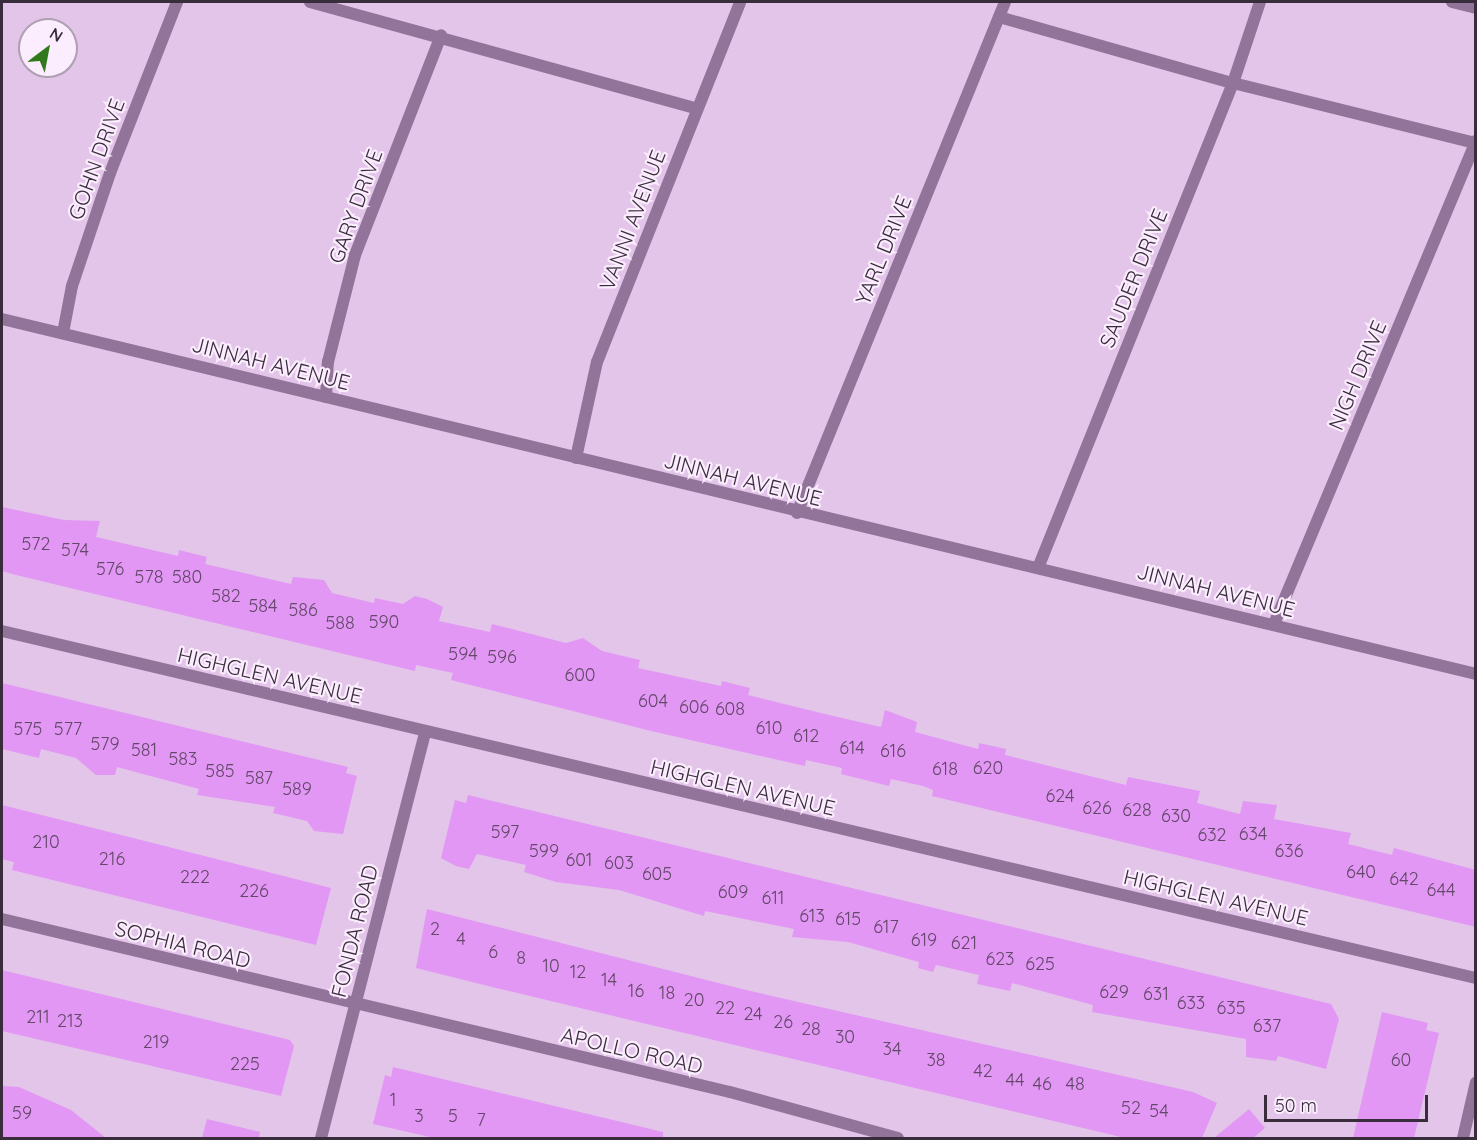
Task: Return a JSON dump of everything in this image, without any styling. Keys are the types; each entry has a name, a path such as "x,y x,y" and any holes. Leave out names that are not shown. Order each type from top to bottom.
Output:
{"street":[{"name":"GOHN DRIVE","path":"63,333 72,286 110,173 177,2"},
{"path":"310,2 441,35 696,108"},
{"name":"VANNI AVENUE","path":"576,458 597,362 740,2"},
{"name":"YARL DRIVE","path":"797,513 1005,2"},
{"name":"SAUDER DRIVE","path":"1038,567 1233,83 1260,2"},
{"path":"1452,2 1476,8"},
{"path":"999,17 1233,83 1475,142"},
{"name":"GARY DRIVE","path":"326,397 328,362 355,255 441,35"},
{"name":"NIGH DRIVE","path":"1274,624 1475,142"},
{"name":"JINNAH AVENUE","path":"2,319 797,513 1038,567 1476,674"},
{"name":"HIGHGLEN AVENUE","path":"2,631 1476,978"},
{"name":"FONDA ROAD","path":"321,1138 425,732"},
{"name":"SOPHIA ROAD","path":"2,918 355,1007"},
{"name":"APOLLO ROAD","path":"355,1007 730,1092 896,1138"},
{"path":"1463,1138 1476,1082"}],"building":[{"path":"2,507 64,520 100,521 96,537 178,556 179,550 207,557 205,564 291,584 293,577 324,580 332,593 374,603 375,598 403,604 415,596 427,599 443,607 439,621 490,632 492,624 566,643 583,638 602,651 640,660 638,668 721,686 722,681 750,688 748,695 881,727 885,710 917,722 915,732 978,749 979,743 1006,749 1005,755 1126,785 1128,777 1200,791 1197,803 1240,814 1243,801 1277,805 1274,819 1351,833 1348,844 1392,855 1394,848 1476,870 1476,927 932,796 933,790 923,786 891,779 889,786 841,774 842,768 806,760 805,766 651,731 451,680 453,673 416,665 415,671 12,574 2,571"},
{"path":"2,683 348,767 346,773 357,776 343,834 314,831 307,821 273,813 275,807 197,795 199,789 117,767 115,775 96,775 76,758 41,749 39,758 2,749"},
{"path":"468,795 1331,1004 1339,1019 1326,1069 1278,1056 1276,1061 1246,1057 1246,1039 1092,1012 1093,1005 1012,983 1010,991 977,984 979,975 936,965 933,972 918,968 919,962 848,942 792,937 794,929 705,911 704,916 619,890 556,882 524,872 526,865 477,854 469,869 456,866 441,858 455,800 466,803"},
{"path":"2,805 331,888 316,945 12,870 14,862 2,859"},
{"path":"427,909 746,990 1193,1092 1217,1103 1202,1138 1125,1138 492,987 416,968"},
{"path":"2,970 290,1040 294,1046 281,1096 2,1031"},
{"path":"1382,1012 1428,1023 1426,1030 1439,1033 1414,1138 1353,1138"},
{"path":"393,1067 663,1132 663,1138 434,1138 373,1124 385,1075 391,1077"},
{"path":"2,1086 19,1087 71,1110 106,1138 2,1138"},
{"path":"1249,1109 1265,1128 1253,1138 1214,1138"},
{"path":"207,1119 260,1132 259,1138 202,1138"}]}
